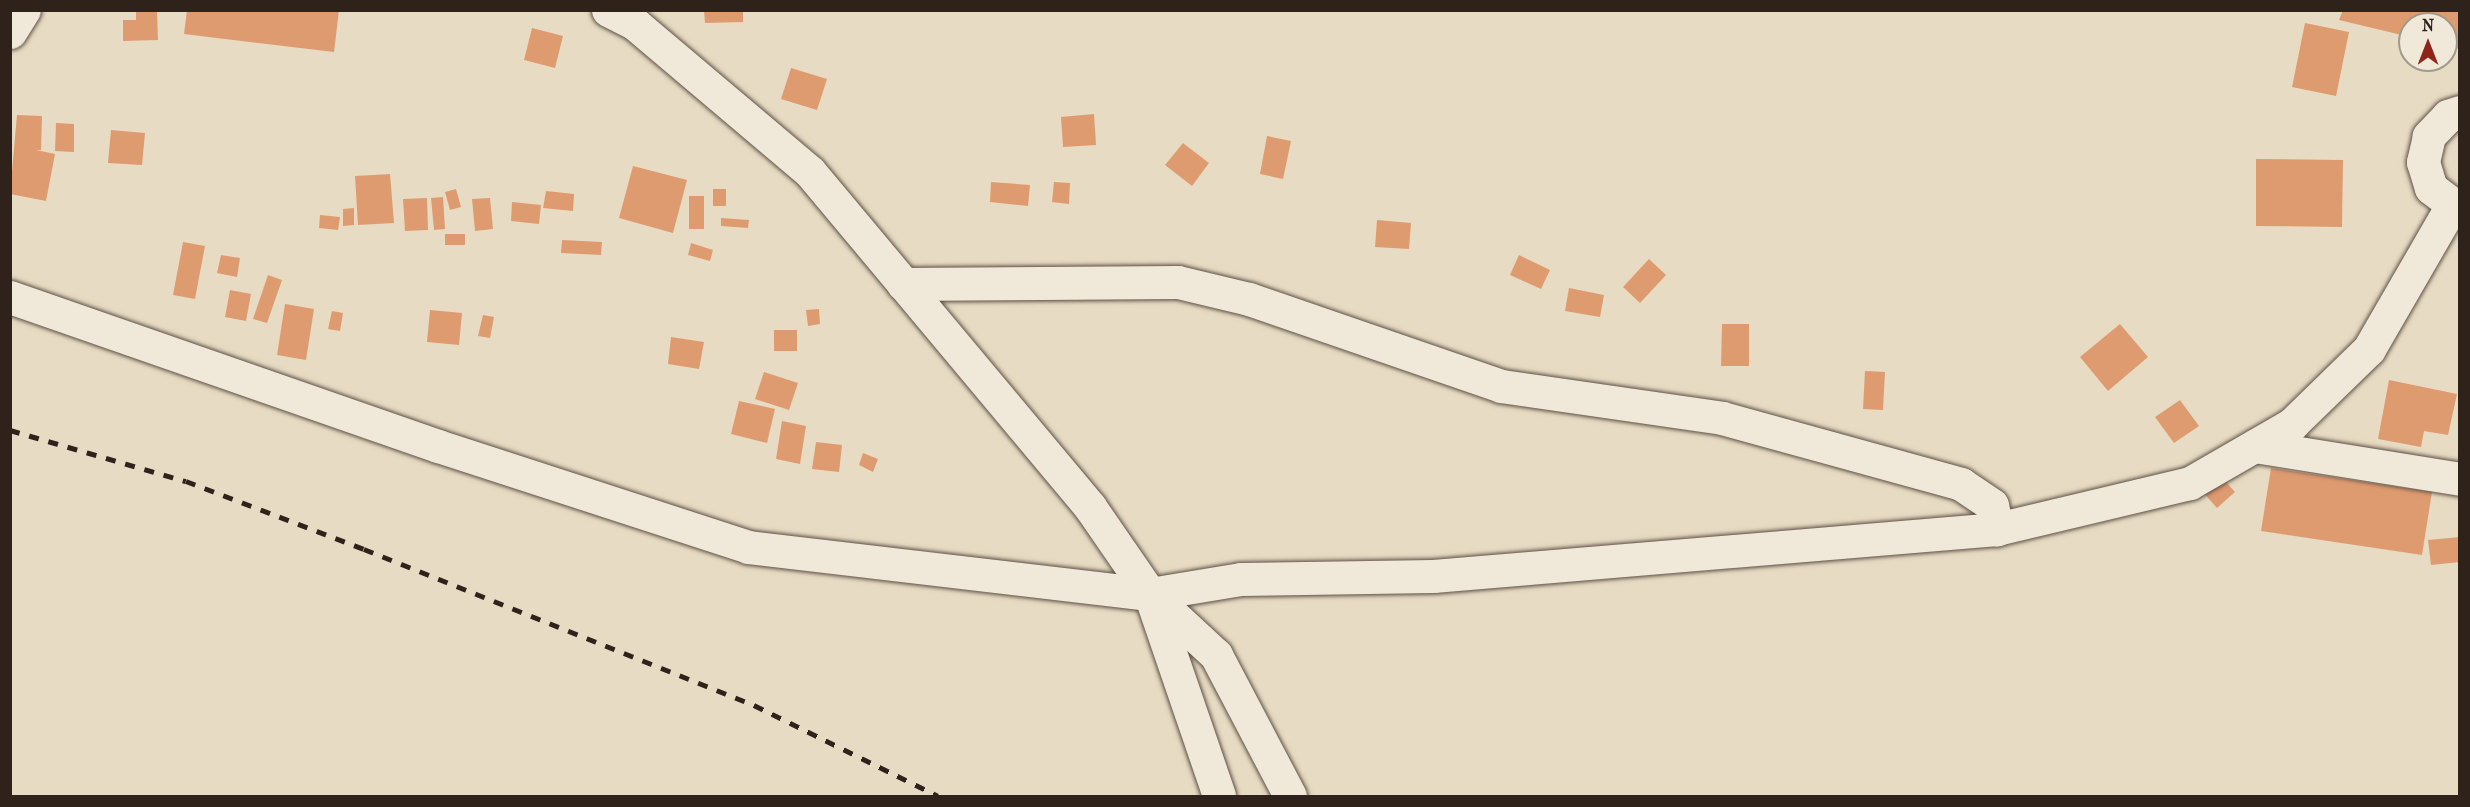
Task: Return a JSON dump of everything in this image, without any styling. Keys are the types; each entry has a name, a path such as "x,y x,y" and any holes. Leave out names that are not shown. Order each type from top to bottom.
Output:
{"street":[{"path":"10,32 24,10"},
{"path":"626,15 810,172 1090,507 1150,594 1216,655 1290,796"},
{"path":"10,297 438,446 748,546 1150,594 1241,579 1433,576 1997,529 2190,483 2292,424 2369,349 2455,209 2431,188 2423,162 2429,136 2448,116 2460,112"},
{"path":"903,284 1179,282 1249,299 1501,386 1722,418 1961,484 1992,505 1997,529"},
{"path":"2255,446 2460,479"},
{"path":"1150,594 1219,796"}],"building":[{"path":"136,10 157,10 158,40 123,41 123,20 136,20"},
{"path":"187,10 339,10 334,52 184,34"},
{"path":"704,10 743,10 743,22 705,23"},
{"path":"2343,10 2460,10 2460,49 2458,49 2458,12 2398,12 2398,34 2339,20"},
{"path":"2305,23 2349,32 2336,96 2292,87"},
{"path":"532,28 563,36 555,68 524,60"},
{"path":"791,68 827,79 817,110 781,99"},
{"path":"1094,114 1096,145 1063,147 1061,117"},
{"path":"17,115 42,116 41,150 36,150 55,154 46,201 10,194"},
{"path":"56,123 74,124 74,152 55,151"},
{"path":"111,130 145,133 142,165 108,163"},
{"path":"1267,136 1291,141 1283,179 1260,174"},
{"path":"1183,143 1209,163 1192,186 1165,165"},
{"path":"2256,159 2343,160 2342,227 2256,226"},
{"path":"633,166 687,180 673,233 619,218"},
{"path":"390,174 394,223 358,225 355,176"},
{"path":"991,182 1030,185 1028,206 990,202"},
{"path":"1054,182 1070,183 1069,204 1052,202"},
{"path":"456,189 461,207 450,210 445,192"},
{"path":"713,189 726,189 726,206 713,206"},
{"path":"546,191 574,194 573,211 543,208"},
{"path":"689,196 704,196 704,229 689,229"},
{"path":"443,197 445,229 434,230 431,198"},
{"path":"427,198 428,230 405,231 403,199"},
{"path":"490,198 493,229 475,231 472,199"},
{"path":"512,202 541,205 539,224 511,221"},
{"path":"354,208 354,225 343,226 343,209"},
{"path":"320,215 340,217 338,230 319,228"},
{"path":"721,218 749,220 748,228 721,226"},
{"path":"1377,220 1411,223 1409,249 1375,247"},
{"path":"445,234 465,234 465,245 445,245"},
{"path":"562,240 602,242 601,255 561,253"},
{"path":"183,242 205,246 195,299 173,295"},
{"path":"691,243 713,250 710,261 688,255"},
{"path":"221,255 240,258 237,277 217,273"},
{"path":"1519,255 1550,270 1541,289 1510,275"},
{"path":"1649,259 1666,275 1640,303 1623,287"},
{"path":"268,275 282,280 267,323 253,319"},
{"path":"1569,288 1604,295 1600,317 1565,311"},
{"path":"230,290 251,294 246,321 225,317"},
{"path":"285,304 314,309 306,360 277,355"},
{"path":"819,309 820,324 808,326 806,310"},
{"path":"430,310 462,313 459,345 427,342"},
{"path":"332,311 343,313 340,331 328,329"},
{"path":"483,315 494,317 490,338 478,336"},
{"path":"1722,324 1749,324 1749,366 1721,366"},
{"path":"2120,324 2148,357 2108,391 2080,357"},
{"path":"774,330 797,330 797,351 774,351"},
{"path":"671,337 704,342 699,369 668,364"},
{"path":"1865,371 1885,372 1883,410 1863,409"},
{"path":"764,372 798,383 789,410 755,399"},
{"path":"2389,380 2457,394 2448,435 2424,431 2421,447 2378,439"},
{"path":"2180,400 2199,426 2174,443 2155,417"},
{"path":"739,401 775,409 767,443 731,434"},
{"path":"782,421 806,426 800,464 776,459"},
{"path":"816,442 842,445 839,472 812,469"},
{"path":"863,453 878,459 873,472 859,465"},
{"path":"2271,468 2432,492 2422,555 2261,531"},
{"path":"2217,472 2235,492 2217,508 2199,488"},
{"path":"2460,537 2460,562 2431,565 2428,540"}],"railway":[{"path":"10,430 186,481 364,549 754,705 938,796"}]}
